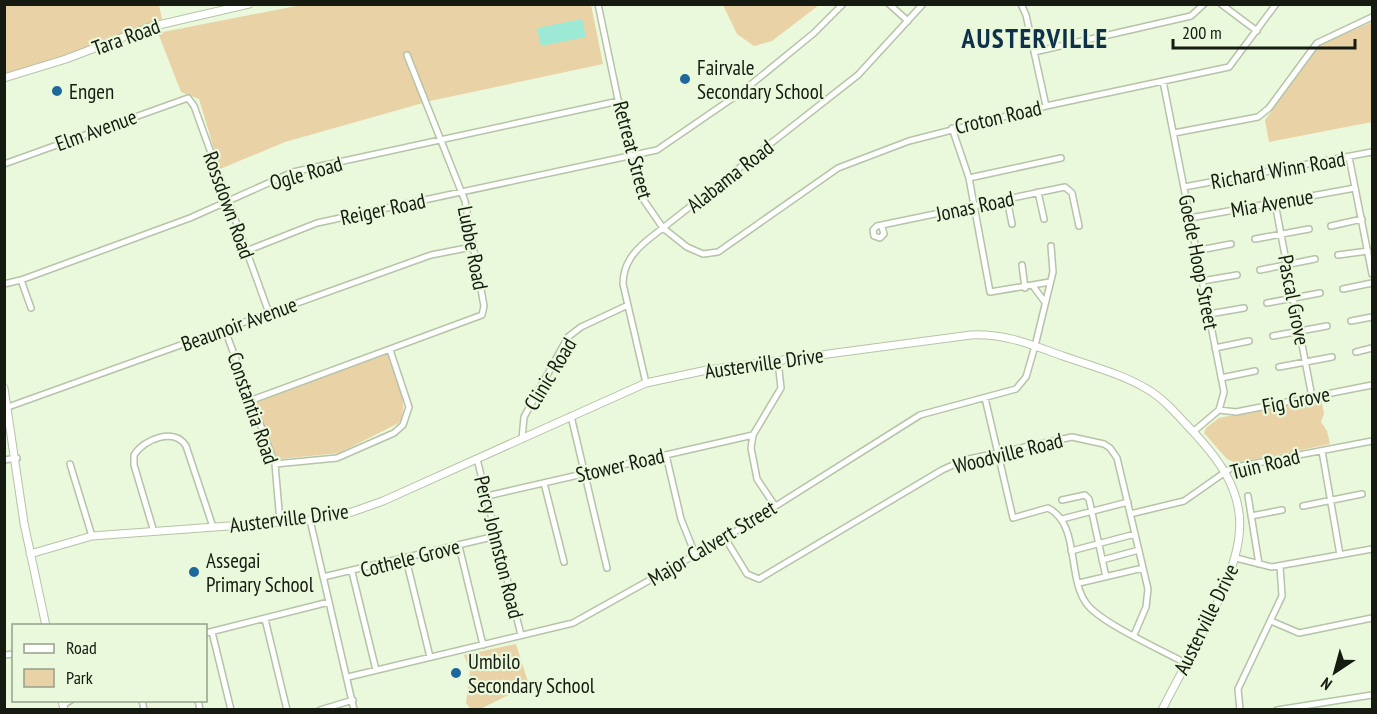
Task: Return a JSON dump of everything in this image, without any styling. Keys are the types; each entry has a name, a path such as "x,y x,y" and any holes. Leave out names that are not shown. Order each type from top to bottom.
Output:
{"street":[{"name":"Tara Road","path":"4,78 66,59 162,23 249,4"},
{"name":"Retreat Street","path":"598,4 630,157 640,192 663,228 696,252 703,254 718,252"},
{"name":"Reiger Road","path":"246,250 316,223 630,157 666,146 724,104 814,33 843,4"},
{"path":"889,4 908,21"},
{"name":"Alabama Road","path":"646,383 623,284 627,264 639,247 858,75 923,4"},
{"path":"1021,4 1046,106"},
{"path":"1034,52 1191,16 1204,4"},
{"path":"1221,4 1257,31"},
{"name":"Croton Road","path":"718,252 838,168 952,128 1228,67 1275,4"},
{"path":"1174,133 1258,117 1269,108 1317,42 1372,17"},
{"name":"Lubbe Road","path":"252,400 482,315 484,306 466,206 407,55"},
{"name":"Goede Hoop Street","path":"1163,81 1221,378 1224,400 1219,410"},
{"name":"Elm Avenue","path":"4,164 188,98"},
{"name":"Rossdown Road","path":"188,98 194,106 268,313"},
{"name":"Ogle Road","path":"4,284 21,280 190,218 226,200 305,169 619,101"},
{"path":"952,128 969,178 990,292 1025,288 1050,282"},
{"name":"Richard Winn Road","path":"1184,187 1372,152"},
{"path":"1350,157 1372,274"},
{"path":"969,178 1060,158"},
{"name":"Jonas Road","path":"882,227 1038,192 1068,188 1072,193 1079,226"},
{"name":"Mia Avenue","path":"1190,218 1355,188"},
{"path":"1038,192 1044,219"},
{"path":"1007,199 1011,224"},
{"name":"Pascal Grove","path":"1275,203 1312,397"},
{"path":"1331,226 1362,219"},
{"path":"1255,239 1309,229"},
{"path":"1196,251 1231,244"},
{"name":"Major Calvert Street","path":"348,677 582,619 725,538 920,415 1010,392 1021,384 1035,346 1053,272 1051,246"},
{"name":"Beaunoir Avenue","path":"8,407 431,255 472,247"},
{"path":"1338,255 1368,251"},
{"path":"1260,270 1314,260"},
{"path":"1022,265 1025,288"},
{"path":"1202,281 1236,275"},
{"path":"21,280 31,308"},
{"path":"1344,289 1372,283"},
{"path":"1033,286 1044,302"},
{"path":"1267,303 1320,293"},
{"name":"Clinic Road","path":"522,439 524,417 568,337 581,327 628,305"},
{"path":"1209,314 1244,308"},
{"path":"1351,321 1372,317"},
{"path":"1273,336 1327,326"},
{"name":"Constantia Road","path":"225,330 275,464 280,522"},
{"name":"Austerville Drive","path":"30,554 92,536 310,520 352,512 381,502 646,383 707,370 971,334 1005,336 1143,387 1159,398 1194,431 1226,472 1238,502 1240,519 1236,558 1162,710"},
{"path":"1215,348 1249,341"},
{"path":"1356,352 1372,348"},
{"path":"275,464 337,458 394,433 404,425 409,407 390,350"},
{"path":"1279,367 1332,357"},
{"path":"775,506 755,472 751,448 753,435 781,388 778,361"},
{"path":"1221,378 1255,371"},
{"name":"Fig Grove","path":"1219,410 1236,412 1372,385"},
{"path":"4,388 17,458 30,554 46,624"},
{"path":"985,398 1013,518 1048,508 1062,519 1084,601 1090,608 1185,663"},
{"path":"1194,431 1219,410"},
{"path":"571,416 607,568"},
{"path":"153,532 134,465 134,454 141,447 170,435 179,438 186,446 213,527"},
{"name":"Stower Road","path":"487,496 753,435"},
{"name":"Woodville Road","path":"725,538 747,574 759,579 953,464 1064,437 1096,441 1116,454 1143,568 1148,599 1134,635"},
{"name":"Tuin Road","path":"1130,514 1184,501 1226,472 1244,465 1372,441"},
{"path":"1322,451 1340,555"},
{"path":"666,455 681,519 695,554"},
{"path":"4,460 17,458"},
{"name":"Percy Johnston Road","path":"477,459 521,635"},
{"path":"70,464 92,536"},
{"path":"544,483 564,562"},
{"path":"1303,506 1362,494"},
{"path":"1062,500 1085,495 1089,499 1106,577"},
{"path":"1248,496 1259,564"},
{"path":"1062,519 1128,502"},
{"path":"1251,516 1282,510"},
{"path":"310,520 354,710"},
{"path":"1071,550 1135,534"},
{"name":"Cothele Grove","path":"323,577 352,572 496,536"},
{"path":"459,546 483,645"},
{"path":"1236,558 1280,566 1372,549"},
{"path":"1102,560 1139,550"},
{"path":"406,559 430,657"},
{"path":"1240,710 1238,689 1282,596 1280,566"},
{"path":"1079,584 1143,568"},
{"path":"352,572 376,670"},
{"path":"231,710 209,632 329,602"},
{"path":"1271,621 1299,633 1372,618"},
{"path":"265,619 287,710"},
{"path":"1277,710 1372,695"},
{"path":"320,710 352,700"}],"green space":[{"path":"723,4 819,5 772,41 754,46 737,34"},
{"path":"5,5 159,5 162,19 68,58 5,77"},
{"path":"301,5 591,5 603,64 430,101 285,142 220,169 199,99 181,92 158,33"},
{"path":"1372,22 1372,122 1269,142 1265,120 1321,44"},
{"path":"387,354 402,398 403,407 399,423 339,453 281,459 276,456 256,404 260,399"},
{"path":"1321,398 1324,414 1321,422 1327,431 1330,444 1236,463 1227,459 1204,433 1206,428 1219,418"},
{"path":"516,644 529,685 480,709 471,709 466,703 470,671 464,655"}],"water":[{"path":"582,19 586,37 541,46 537,28"}],"place":[{"name":"Fairvale Secondary School","path":"685,79"},
{"name":"Engen","path":"57,91"},
{"name":"Assegai Primary School","path":"194,572"},
{"name":"Umbilo Secondary School","path":"456,673"}],"district":[{"name":"AUSTERVILLE","path":"1035,38"}]}
